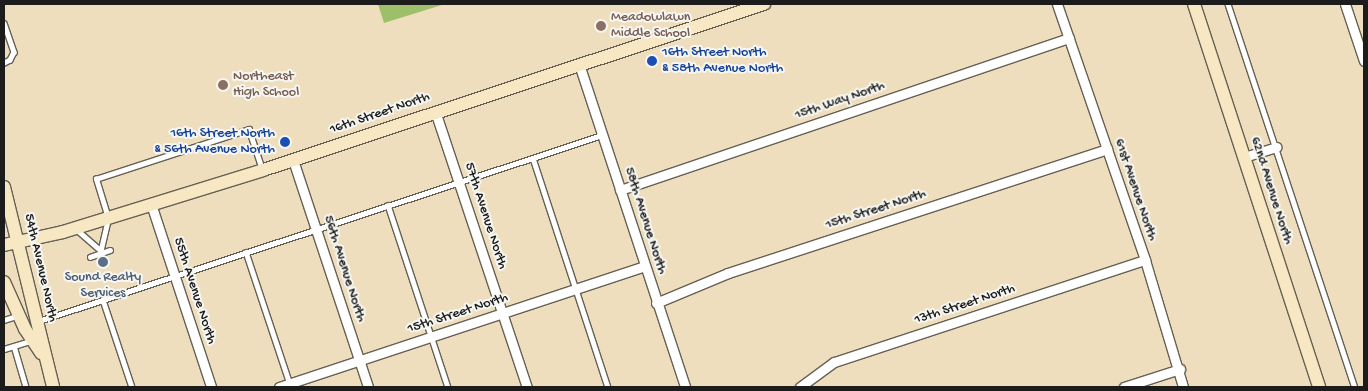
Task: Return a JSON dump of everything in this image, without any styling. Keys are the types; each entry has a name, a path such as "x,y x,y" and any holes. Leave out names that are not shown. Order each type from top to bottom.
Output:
{"street":[{"name":"16th Street North","path":"4,245 75,228 263,170 435,111 764,4"},
{"name":"61st Avenue North","path":"1057,4 1145,260 1180,369 1183,387"},
{"name":"62nd Avenue North","path":"1194,4 1320,387"},
{"path":"1345,4 1364,61"},
{"name":"15th Way North","path":"620,190 1069,38"},
{"name":"58th Avenue North","path":"579,64 685,387"},
{"name":"57th Avenue North","path":"435,111 527,387"},
{"path":"1244,157 1276,147"},
{"name":"15th Street North","path":"656,303 728,273 1107,149"},
{"name":"56th Avenue North","path":"293,160 368,387"},
{"name":"54th Avenue North","path":"4,187 19,240 38,321 44,358 53,387"},
{"name":"55th Avenue North","path":"151,204 211,387"},
{"name":"13th Street North","path":"800,387 834,362 1145,260"},
{"name":"15th Street North","path":"278,387 291,385 645,266"},
{"name":"54th Avenue North","path":"4,282 18,315 44,358"},
{"path":"1124,387 1180,369"}],"lane":[{"path":"1228,4 1355,387"},
{"path":"4,23 14,52 10,60 4,63"},
{"path":"102,251 108,218 96,179 249,129 263,170"},
{"path":"38,321 602,135"},
{"path":"533,158 608,387"},
{"path":"388,206 448,387"},
{"path":"75,228 102,251"},
{"path":"90,257 102,251 110,250"},
{"path":"246,252 291,385"},
{"path":"103,300 132,387"},
{"path":"4,320 18,315"},
{"path":"4,350 32,340"},
{"path":"14,346 26,387"}],"green space":[{"path":"378,4 445,4 384,23"}],"place":[{"name":"Meadowlawn Middle School","path":"601,26"},
{"name":"16th Street North & 58th Avenue North","path":"652,61"},
{"name":"Northeast High School","path":"223,85"},
{"name":"16th Street North & 56th Avenue North","path":"285,142"},
{"name":"Sound Realty Services","path":"103,262"}]}
